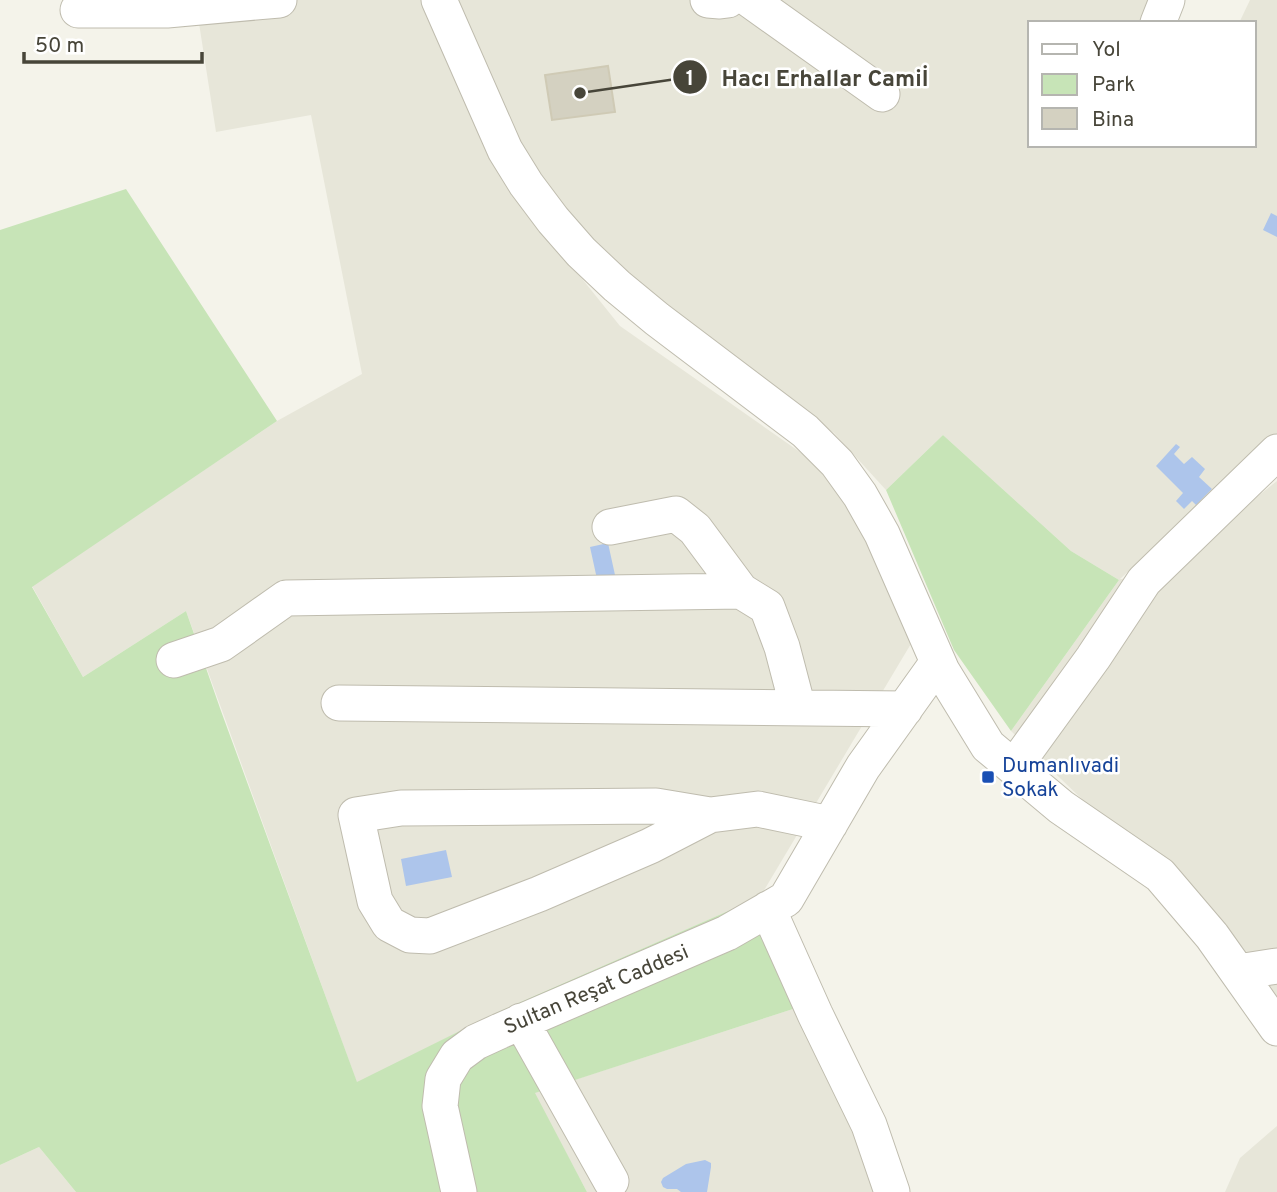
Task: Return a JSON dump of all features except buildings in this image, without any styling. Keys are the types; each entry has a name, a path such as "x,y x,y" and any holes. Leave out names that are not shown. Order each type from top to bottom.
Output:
{"street":[{"path":"78,10 167,10 279,0"},
{"path":"439,0 505,150 553,220 581,252 617,286 805,431 837,463 860,495 882,534 943,671 988,746 1061,807 1160,875 1212,936 1277,1028"},
{"path":"708,0 728,0"},
{"path":"750,0 882,94"},
{"path":"1159,21 1167,0"},
{"path":"1014,767 1093,658 1144,581 1277,452"},
{"path":"610,527 676,514 695,529 741,591 766,607 782,647 799,708"},
{"path":"174,660 221,644 286,598 741,591"},
{"name":"Sultan Reşat Caddesi","path":"459,1192 440,1106 443,1079 457,1056 476,1042 522,1021 727,933 786,899 863,767 939,662"},
{"path":"339,703 905,709"},
{"path":"710,815 650,846 539,894 430,936 410,935 389,924 375,901 356,816 401,808 656,806 710,815 758,809 830,824"},
{"path":"768,909 869,1125 892,1192"},
{"path":"1238,972 1277,966"},
{"path":"522,1021 611,1181"}],"shaded area":[{"path":"215,0 427,0 524,212 620,326 830,473 915,637 760,897 498,1012 357,1083 186,611 83,677 32,586 277,421 362,374 311,115 216,132 196,4"},
{"path":"450,0 1170,0 1161,21 1028,21 1028,147 1256,147 1256,21 1240,21 1250,0 1277,0 1277,434 1120,579 1154,578 1277,481 1277,1000 1236,947 1011,731 1119,580 1071,551 943,435 886,490 834,433 599,270 530,179"},
{"path":"796,1008 873,1163 877,1192 587,1192 534,1093"},
{"path":"1277,1126 1277,1192 1225,1192 1240,1158"},
{"path":"39,1147 76,1192 0,1192 0,1165"}],"green space":[{"path":"126,189 277,421 32,587 83,677 186,611 357,1082 498,1012 760,897 796,1008 535,1093 587,1192 76,1192 39,1147 0,1165 0,230"},
{"path":"943,435 1071,551 1119,580 1011,731 954,650 886,490"}],"water":[{"path":"1271,213 1277,216 1277,237 1263,230"},
{"path":"1176,444 1180,447 1174,454 1184,464 1192,457 1205,469 1199,477 1212,489 1196,505 1192,501 1184,509 1176,501 1183,493 1156,466"},
{"path":"608,543 615,575 597,579 590,547"},
{"path":"446,850 452,877 406,886 401,859"},
{"path":"705,1160 711,1163 707,1192 681,1192 663,1187 663,1178 686,1164"}],"place":[{"name":"Hacı Erhallar Camiİ","path":"580,93"},
{"name":"Dumanlıvadi Sokak","path":"988,777"}]}
